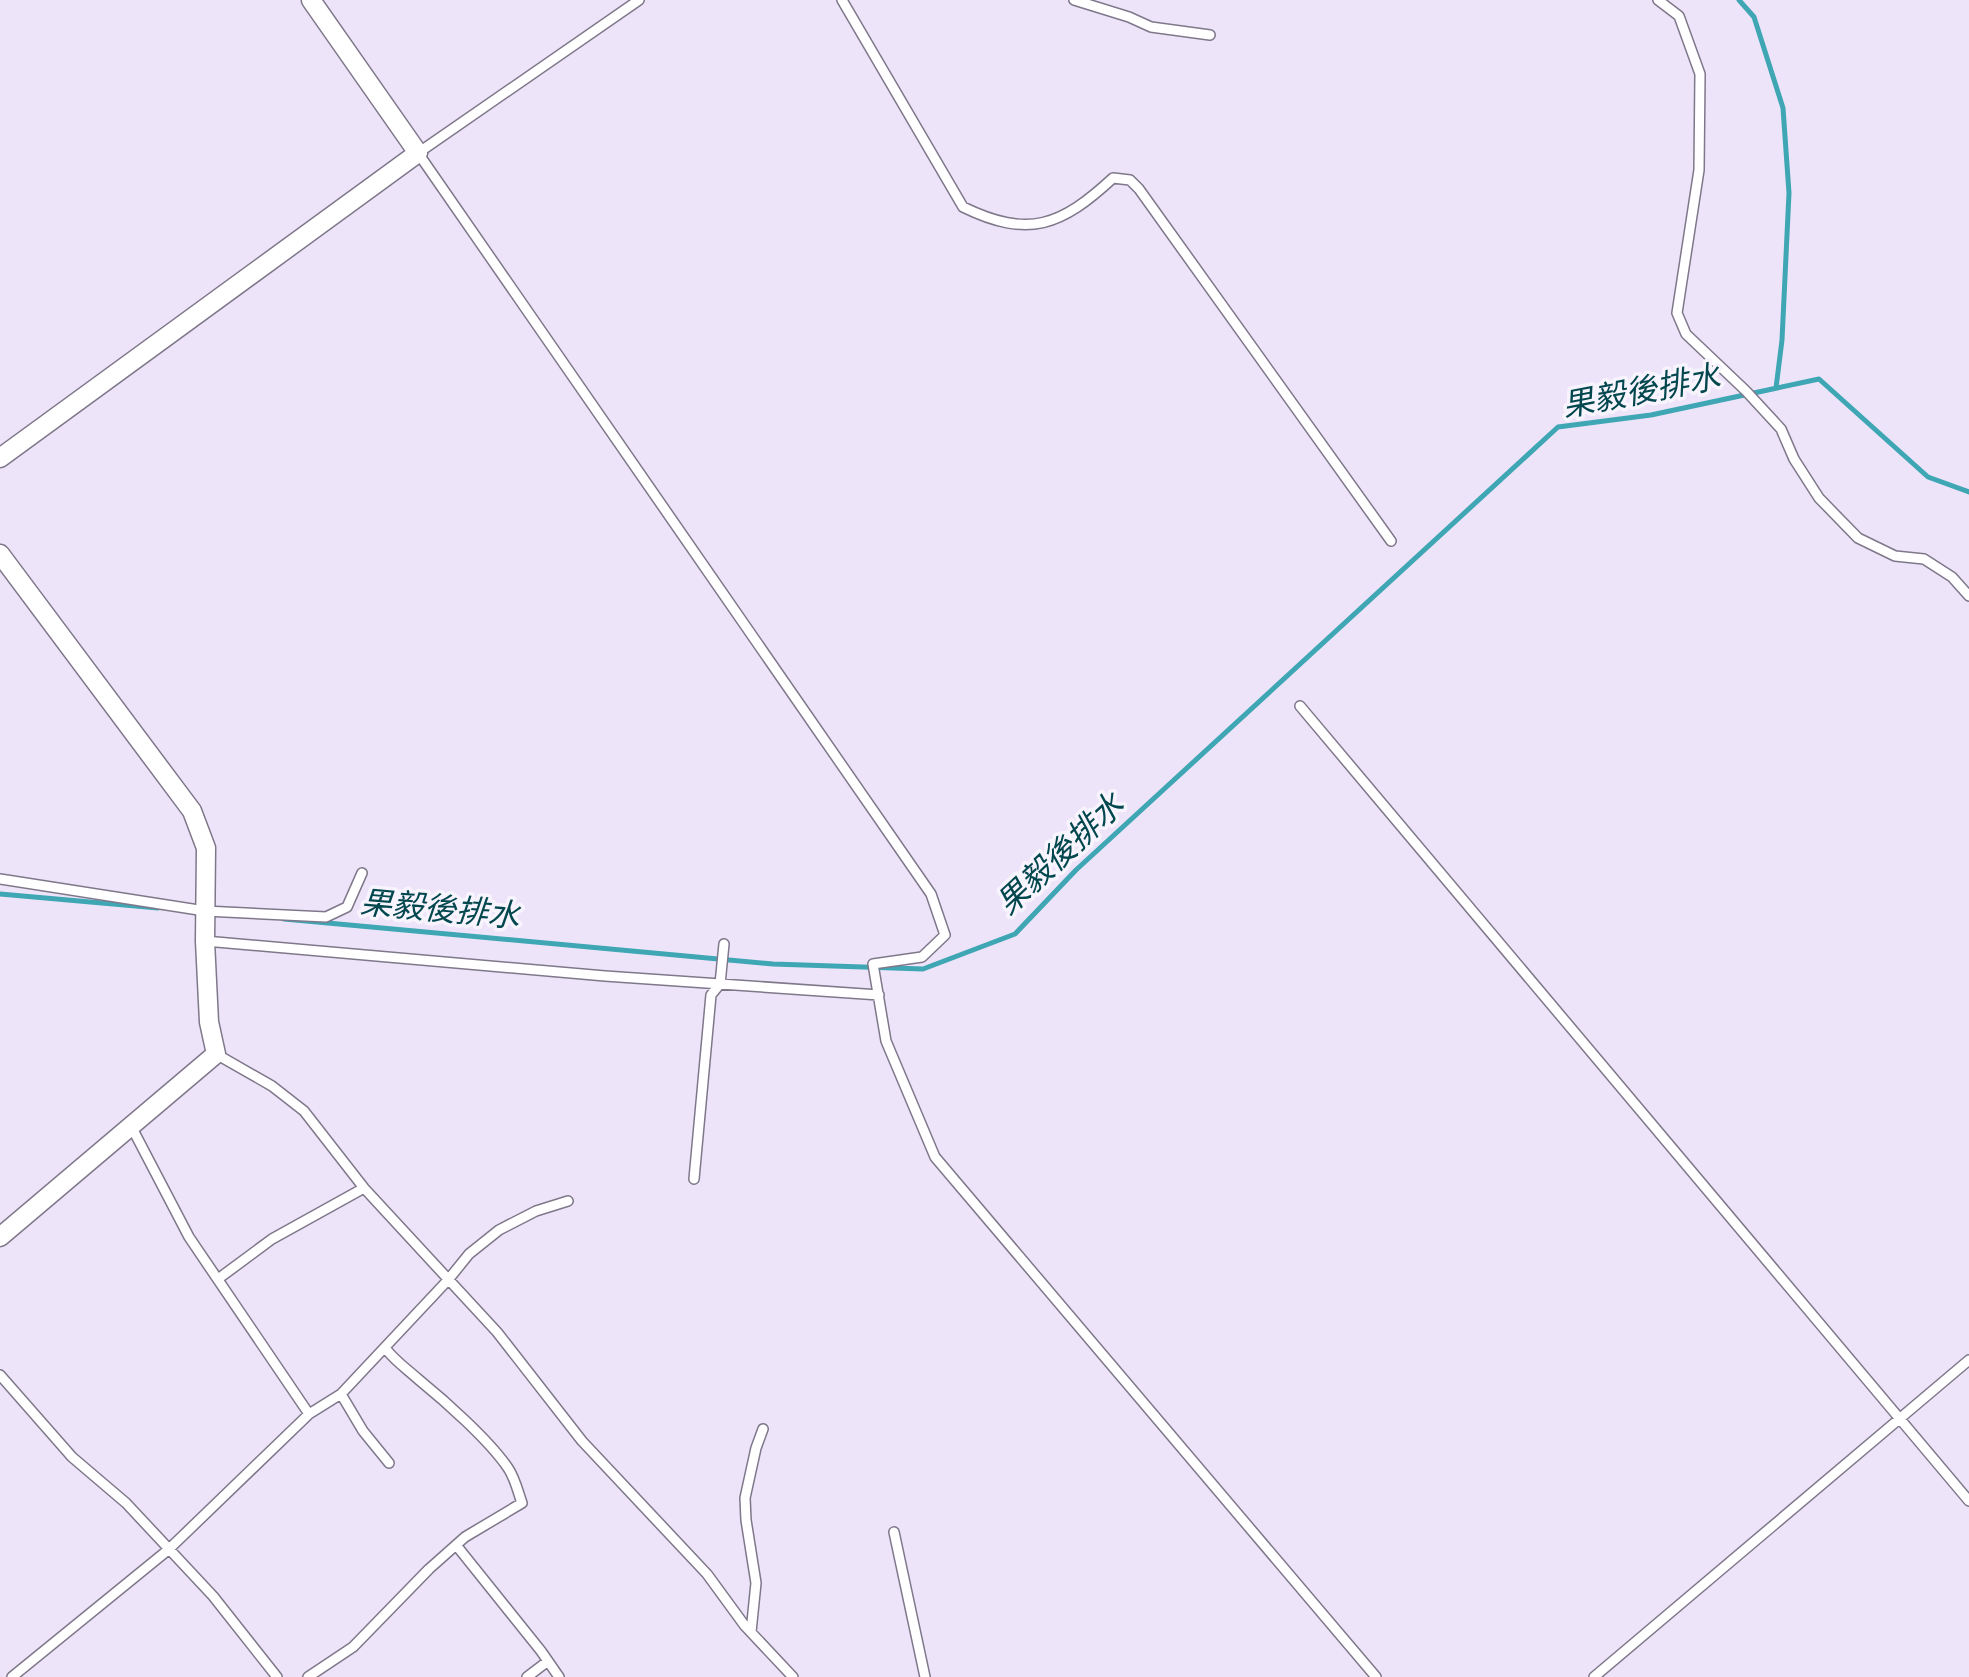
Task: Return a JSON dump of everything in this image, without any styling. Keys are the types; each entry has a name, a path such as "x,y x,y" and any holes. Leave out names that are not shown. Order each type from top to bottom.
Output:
{"street":[{"path":"0,458 418,153 311,0"},
{"path":"0,554 192,811 206,848 205,941 209,1022 216,1054 0,1237"}],"lane":[{"path":"639,0 418,153 931,894 945,935 922,957 873,964 886,1041 935,1157 1369,1675"},
{"path":"842,0 963,207 989,220 1022,226 1061,217 1083,206 1113,178 1130,180 1391,541"},
{"path":"1074,0 1151,27 1210,35"},
{"path":"1658,0 1679,16 1700,74 1699,170 1677,313 1686,334 1781,429 1794,459 1819,498 1858,538 1895,556 1924,559 1952,577 1969,596"},
{"path":"1300,706 1969,1501"},
{"path":"0,879 205,911 326,917 347,907 362,873"},
{"path":"205,941 879,995"},
{"path":"694,1179 711,995 720,984 724,944"},
{"path":"216,1054 272,1086 304,1111 364,1188 497,1332 582,1441 707,1574 751,1632 793,1677"},
{"path":"131,1126 189,1237 309,1414"},
{"path":"218,1279 272,1239 364,1188"},
{"path":"12,1677 168,1550 309,1414 341,1394 386,1349 469,1254 499,1230 536,1211 568,1201"},
{"path":"308,1677 353,1647 456,1545 522,1503 504,1463 386,1349"},
{"path":"1594,1677 1969,1360"},
{"path":"0,1375 72,1457 126,1503 213,1596 277,1677"},
{"path":"341,1394 363,1431 389,1463"},
{"path":"751,1632 756,1583 745,1498 763,1429"},
{"path":"894,1532 925,1677"},
{"path":"456,1545 559,1677"},
{"path":"527,1677 548,1661"}],"waterway":[{"path":"1739,0 1754,17 1783,108 1789,193 1782,340 1776,388"},
{"name":"果毅後排水","path":"284,919 773,964 923,969 1015,934 1076,870 1558,427 1651,415 1819,379 1928,477 1969,492"},
{"name":"果毅後排水","path":"0,894 158,908"}]}
